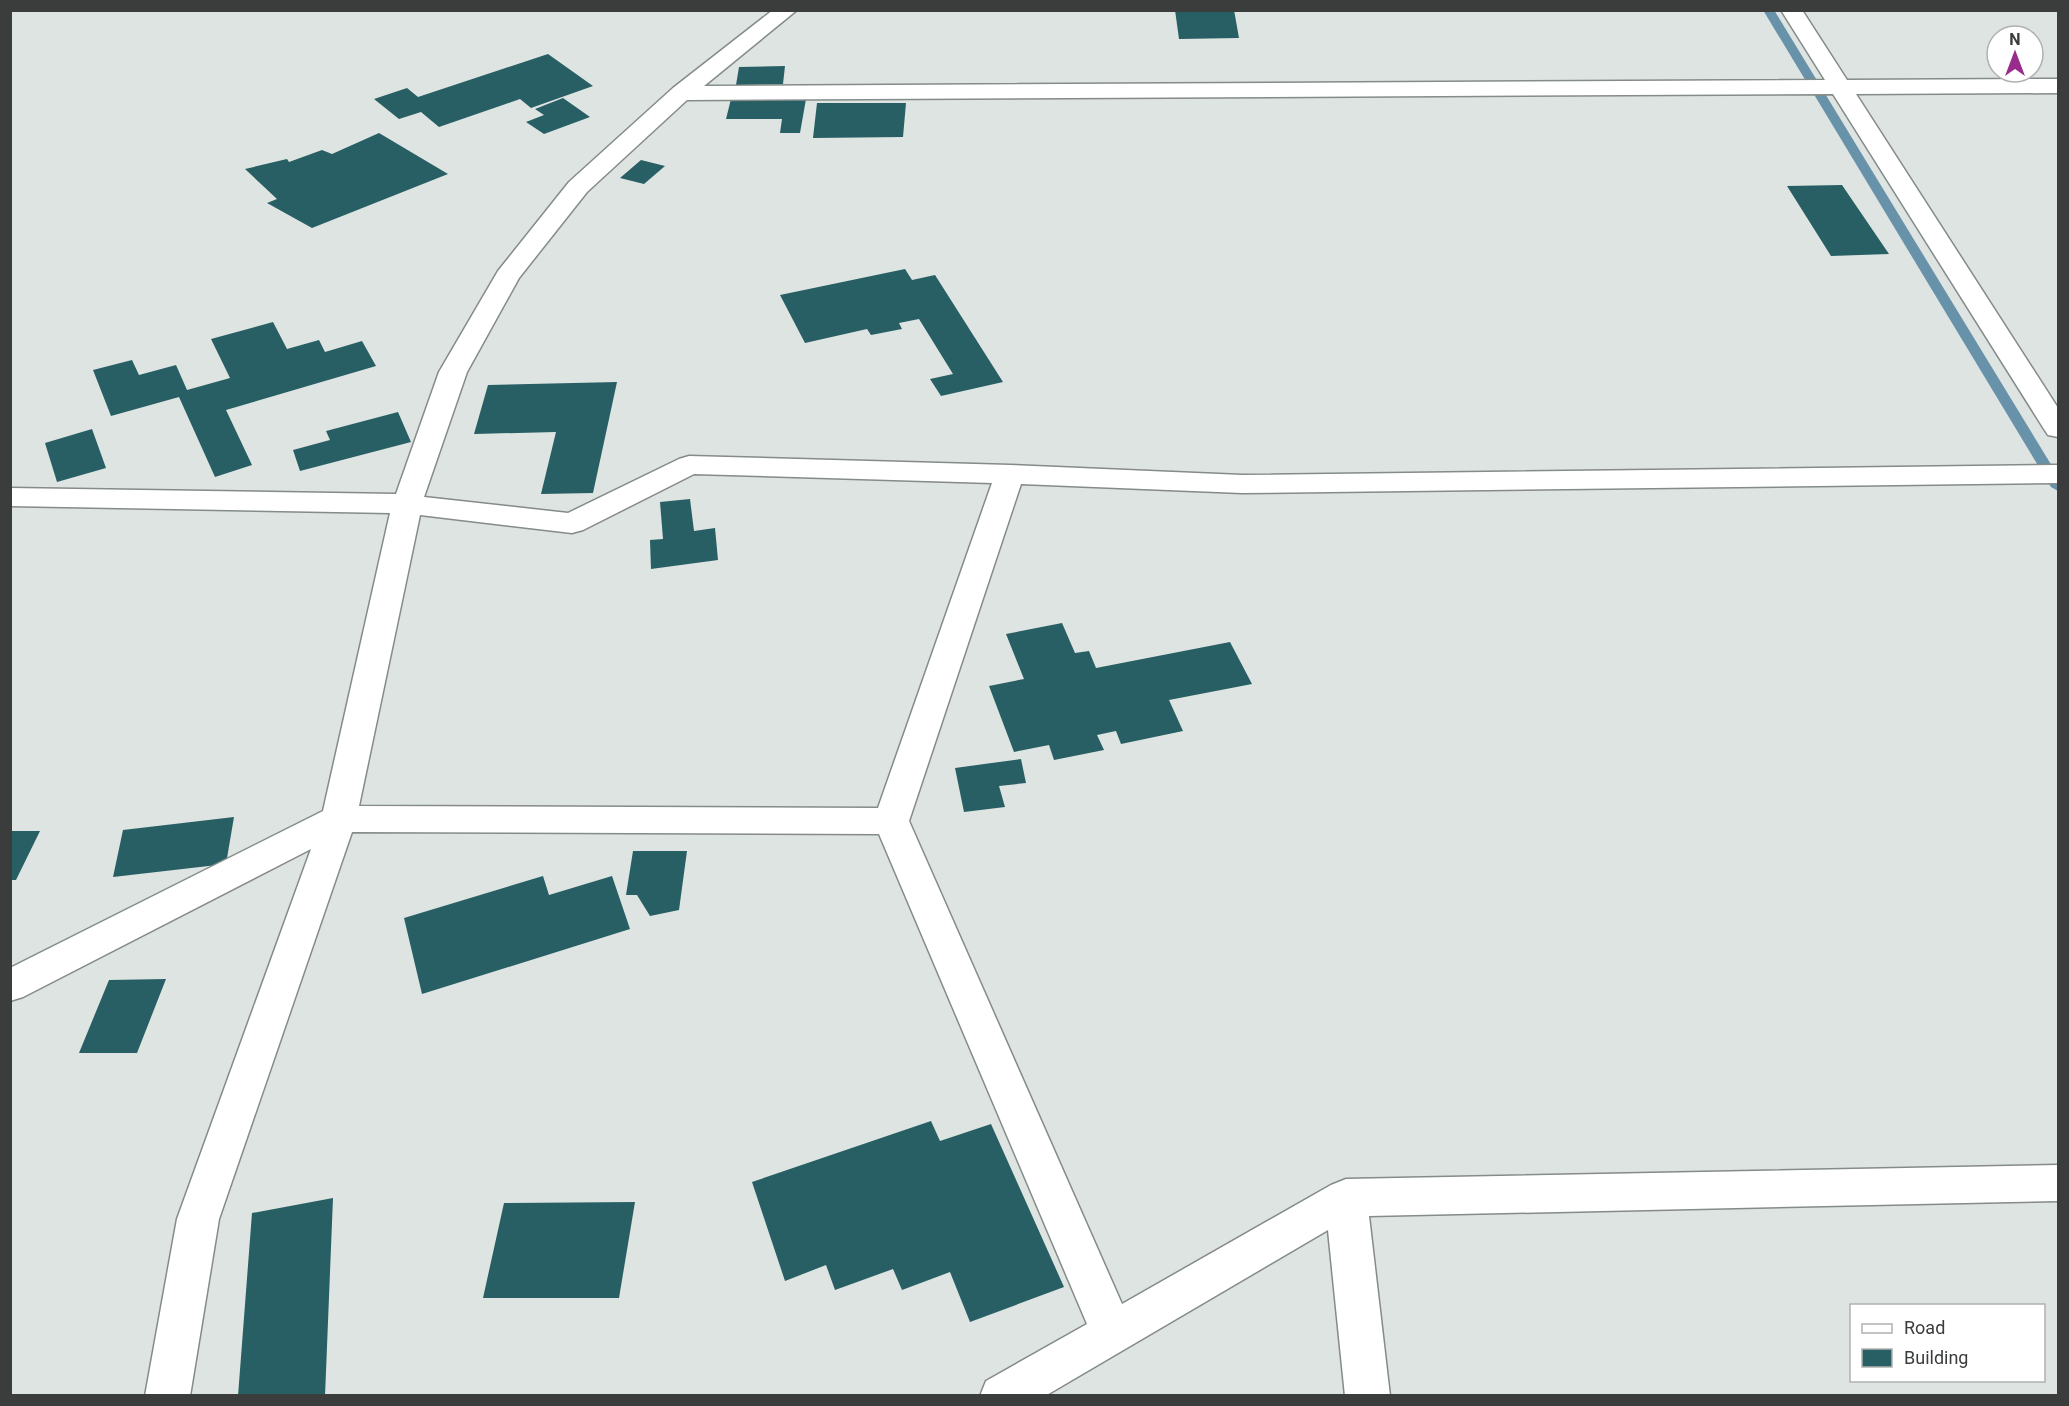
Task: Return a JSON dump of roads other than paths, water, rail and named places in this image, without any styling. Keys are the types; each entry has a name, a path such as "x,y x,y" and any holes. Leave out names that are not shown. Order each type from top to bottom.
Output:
{"street":[{"path":"167,1395 198,1220 339,819 407,504 453,372 507,276 578,187 681,93 787,10"},
{"path":"1791,10 2058,429"},
{"path":"681,93 2058,86"},
{"path":"10,497 407,504 572,523 689,465 1010,474 1242,484 2058,474"},
{"path":"1010,474 891,821 1112,1332"},
{"path":"10,986 339,819 891,821"},
{"path":"1002,1395 1346,1198 2058,1183"},
{"path":"1346,1198 1368,1395"}],"waterway":[{"path":"1768,10 2058,487"}]}
